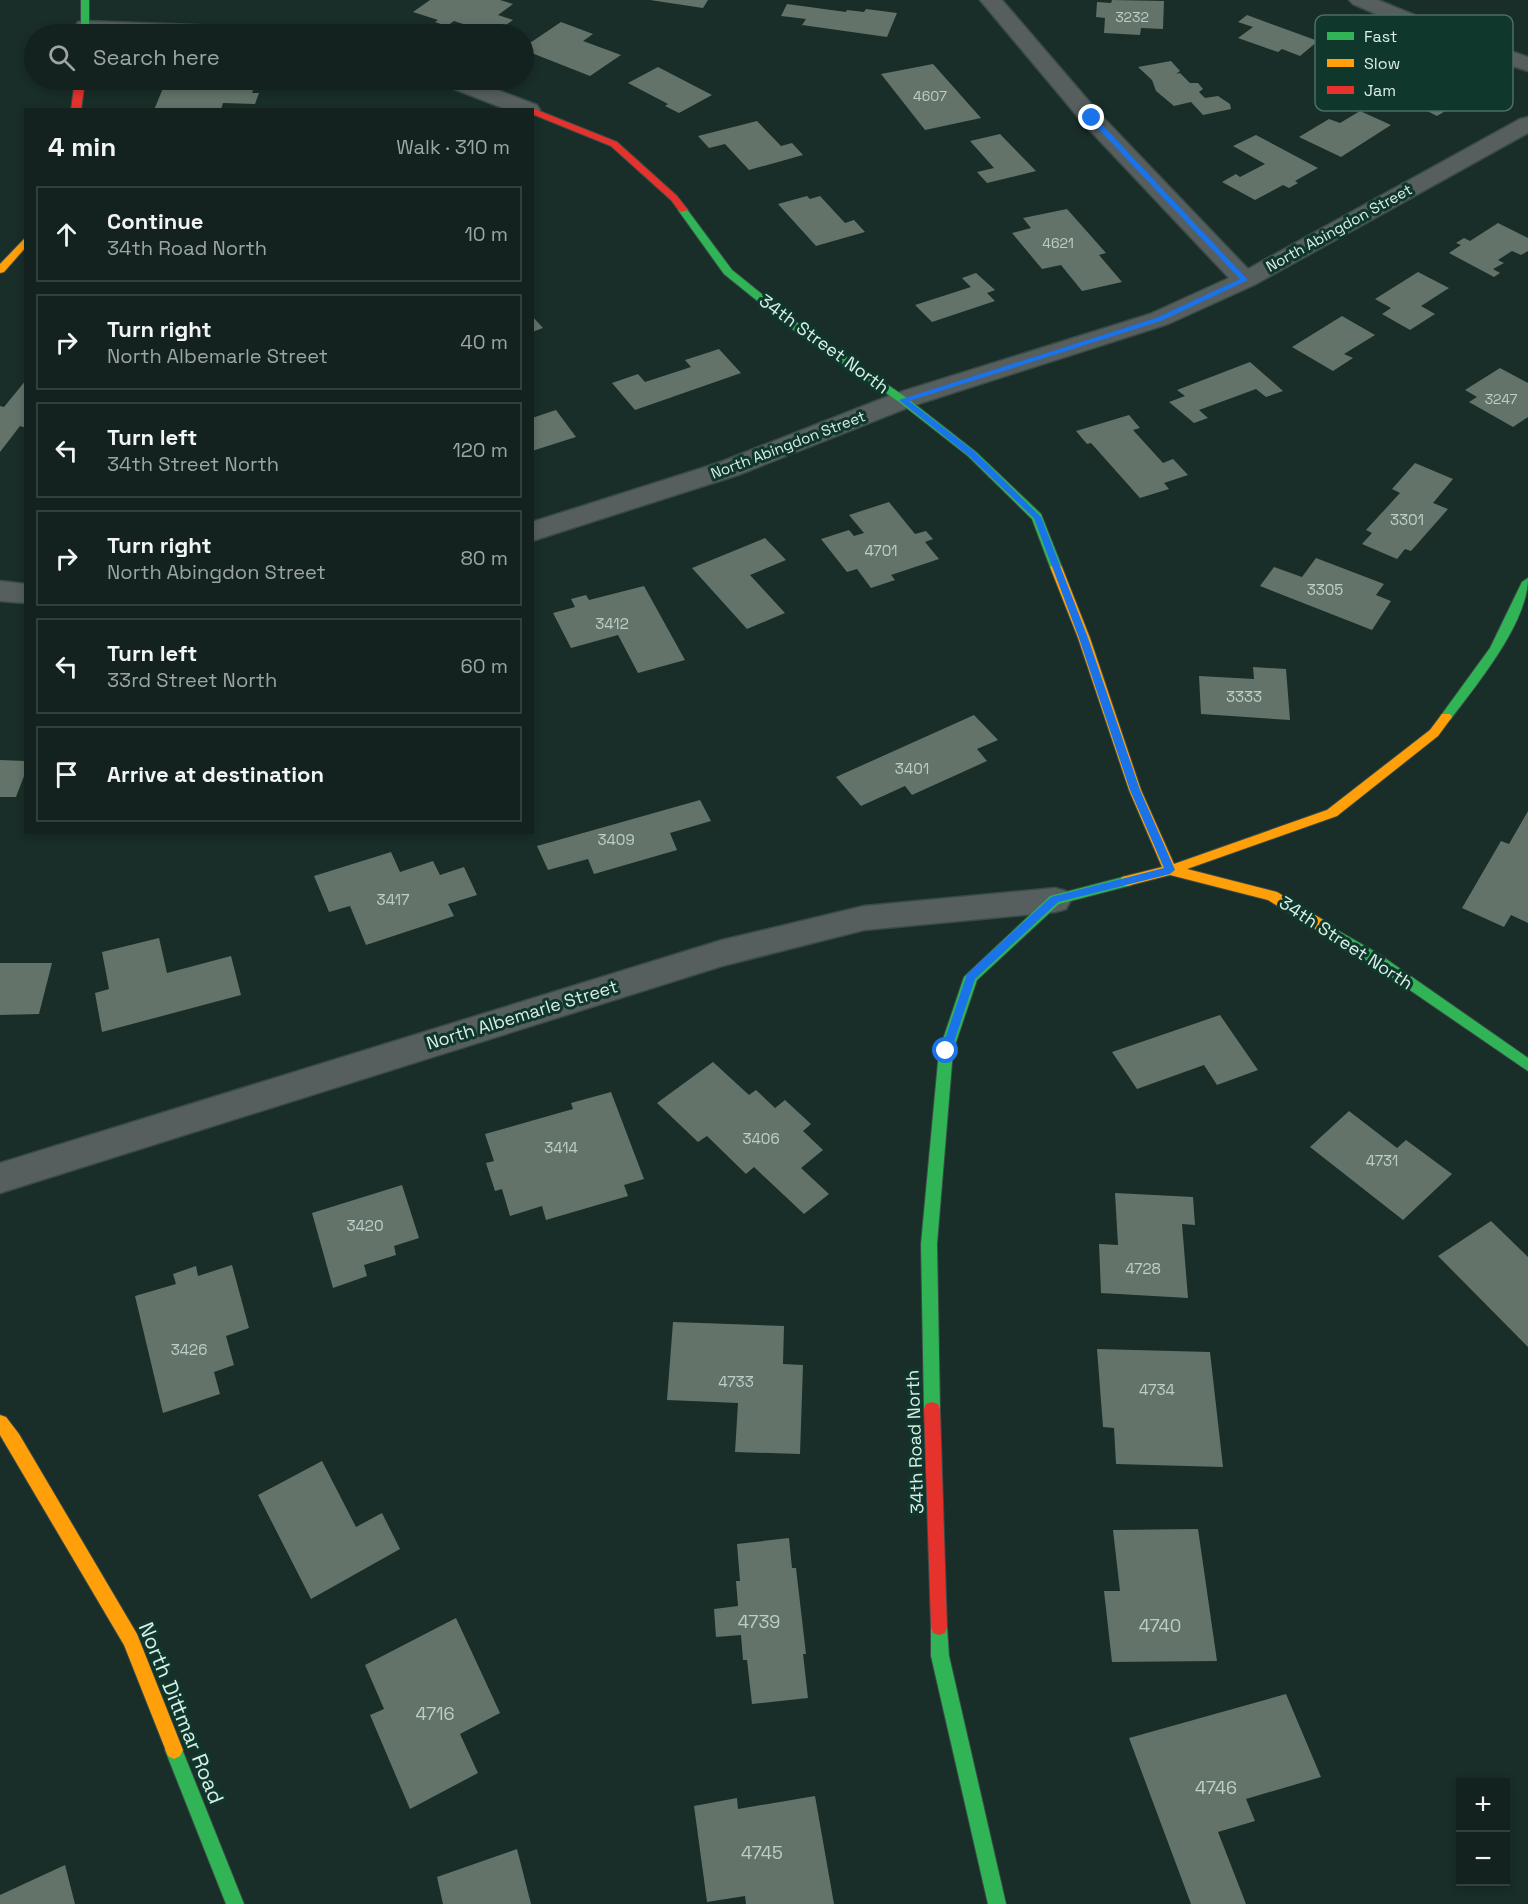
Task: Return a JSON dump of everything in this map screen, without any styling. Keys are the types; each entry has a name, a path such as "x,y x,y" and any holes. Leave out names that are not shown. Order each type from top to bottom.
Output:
{"street":[{"path":"85,0 86,24"},
{"path":"991,0 1092,118 1245,280"},
{"path":"1360,0 1396,15"},
{"path":"1513,59 1528,64"},
{"path":"76,108 79,90"},
{"name":"34th Street North","path":"478,90 526,108"},
{"name":"34th Street North","path":"534,111 614,144 674,198 728,272 800,330 903,400 972,454 1037,517 1084,638 1135,790 1170,870 1272,896 1374,958 1528,1065"},
{"name":"North Abingdon Street","path":"534,531 728,469 903,400 1159,319 1245,280 1528,124"},
{"path":"0,270 24,242"},
{"name":"North Albemarle Street","path":"0,1178 723,953 864,918 1055,900 1170,870 1332,813 1434,733 1495,650 1528,582"},
{"path":"0,591 24,594"},
{"name":"North Albemarle Street","path":"971,977 1055,900"},
{"name":"34th Road North","path":"971,977 946,1051 929,1244 932,1442 940,1656 997,1904"},
{"name":"North Dittmar Road","path":"0,1422 13,1439 131,1640 235,1904"}],"building":[{"path":"430,0 500,0 513,4 498,15 513,20 507,24 463,24 454,21 450,24 441,24 435,22 438,20 413,12"},
{"path":"650,0 708,0 703,8"},
{"path":"1112,0 1164,1 1163,29 1141,28 1140,35 1104,33 1105,18 1096,17 1097,2 1111,3"},
{"path":"787,4 846,12 847,10 864,12 866,9 897,13 887,37 802,25 806,19 781,16"},
{"path":"1247,15 1315,40 1315,44 1300,56 1282,49 1278,52 1238,38 1253,27 1238,22"},
{"path":"561,22 593,34 583,41 621,55 590,76 534,54 534,40"},
{"path":"1171,61 1180,71 1176,74 1180,73 1190,83 1198,83 1203,89 1199,92 1205,98 1218,96 1230,104 1231,109 1203,115 1191,102 1174,106 1156,91 1152,80 1138,67"},
{"path":"933,64 981,118 925,130 881,74"},
{"path":"658,67 712,95 679,113 665,106 668,104 628,83"},
{"path":"162,90 253,90 252,93 259,93 255,104 223,103 222,108 155,108"},
{"path":"1360,111 1391,125 1341,157 1299,137 1329,119 1340,123"},
{"path":"1427,111 1445,111 1437,116"},
{"path":"757,121 781,146 792,143 803,155 749,170 725,144 709,148 698,136"},
{"path":"1000,134 1036,171 987,183 977,172 994,168 970,141"},
{"path":"1256,135 1318,168 1295,181 1298,183 1289,188 1283,185 1255,200 1222,182 1236,174 1240,177 1265,164 1233,146"},
{"path":"807,196 810,199 820,196 845,223 854,220 865,232 816,246 778,204"},
{"path":"1067,209 1106,253 1099,255 1122,282 1082,291 1061,265 1042,269 1012,233 1031,228 1023,218"},
{"path":"1498,223 1528,238 1528,251 1521,255 1512,251 1498,260 1504,263 1493,269 1500,273 1494,277 1449,253 1461,245 1456,243 1464,238 1470,241"},
{"path":"1418,272 1449,288 1421,306 1435,314 1410,330 1382,314 1391,308 1375,299"},
{"path":"976,273 995,290 987,293 995,301 932,322 915,305 971,287 962,278"},
{"path":"1342,316 1375,335 1344,354 1353,358 1333,371 1292,347"},
{"path":"534,318 543,328 534,331"},
{"path":"719,349 741,373 635,410 612,383 638,374 645,382 691,367 685,360"},
{"path":"1250,362 1283,391 1266,397 1256,389 1199,410 1208,418 1194,423 1169,402 1185,396 1177,390"},
{"path":"1500,368 1528,383 1528,417 1513,427 1469,402 1477,397 1465,390"},
{"path":"24,382 24,427 20,426 0,452 0,406 4,407"},
{"path":"556,410 576,437 534,450 534,417"},
{"path":"1129,415 1140,428 1133,430 1163,463 1173,459 1188,475 1164,483 1169,489 1140,498 1091,443 1087,444 1076,431"},
{"path":"1415,463 1453,479 1433,503 1448,509 1411,551 1405,549 1397,559 1362,544 1372,533 1366,530 1400,493 1392,489"},
{"path":"889,502 915,534 926,531 933,539 925,542 939,559 891,575 895,580 871,588 857,569 847,572 821,539 849,530 854,536 864,533 849,515"},
{"path":"765,538 786,560 750,575 785,613 747,629 692,568"},
{"path":"1316,558 1384,584 1376,595 1391,601 1372,630 1260,586 1274,567 1302,577"},
{"path":"644,586 685,660 638,673 618,635 571,648 553,613 575,607 571,599 586,595 589,600"},
{"path":"1253,667 1286,669 1290,720 1201,714 1199,676 1254,679"},
{"path":"974,715 998,740 977,749 987,761 912,795 905,786 861,806 836,777"},
{"path":"0,760 24,761 24,776 16,797 0,797"},
{"path":"700,800 711,821 670,833 677,850 594,874 588,859 548,870 537,846"},
{"path":"1528,811 1528,923 1511,915 1504,927 1462,908 1501,841 1509,844"},
{"path":"391,852 400,872 433,861 440,875 464,867 477,895 448,904 454,916 366,945 350,906 329,912 314,876"},
{"path":"159,938 167,973 231,956 241,995 102,1032 95,993 109,989 102,952"},
{"path":"0,963 52,963 39,1014 0,1015"},
{"path":"1220,1015 1258,1070 1217,1085 1204,1065 1137,1089 1112,1052"},
{"path":"713,1062 749,1095 756,1090 775,1108 785,1100 811,1124 803,1131 823,1150 801,1168 829,1194 804,1214 754,1167 746,1174 707,1136 698,1142 657,1103"},
{"path":"611,1092 644,1179 624,1185 628,1196 546,1220 542,1206 510,1216 502,1189 495,1191 486,1163 494,1161 485,1134 573,1109 571,1103"},
{"path":"1349,1111 1397,1148 1406,1140 1452,1174 1403,1220 1310,1147"},
{"path":"402,1185 419,1238 394,1246 396,1255 364,1265 367,1276 333,1288 312,1213"},
{"path":"1115,1193 1193,1197 1195,1225 1182,1224 1188,1298 1101,1293 1099,1244 1118,1245"},
{"path":"1491,1221 1528,1257 1528,1347 1438,1256"},
{"path":"232,1265 249,1328 226,1336 234,1365 214,1372 220,1394 163,1413 135,1296 176,1284 173,1274 196,1266 198,1276"},
{"path":"673,1322 784,1326 783,1364 803,1365 800,1454 735,1452 738,1403 667,1400"},
{"path":"1097,1349 1210,1352 1223,1467 1116,1464 1114,1428 1103,1427"},
{"path":"322,1461 356,1527 382,1513 400,1549 311,1599 258,1495"},
{"path":"1198,1529 1217,1661 1112,1662 1104,1591 1120,1591 1113,1530"},
{"path":"789,1538 792,1568 796,1568 806,1654 803,1654 808,1698 752,1704 747,1660 743,1660 741,1635 716,1637 714,1609 738,1606 736,1581 740,1581 737,1544"},
{"path":"456,1618 500,1713 460,1734 478,1773 410,1809 370,1715 384,1709 365,1665"},
{"path":"1286,1694 1321,1777 1246,1799 1255,1821 1218,1832 1246,1904 1191,1904 1129,1738"},
{"path":"815,1796 834,1904 746,1904 745,1896 707,1902 694,1806 737,1798 738,1809"},
{"path":"517,1849 531,1904 443,1904 437,1877"},
{"path":"65,1865 75,1904 0,1904 0,1895"}],"traffic: fast":[{"path":"85,0 85,24"},
{"path":"683,210 728,272 800,330 903,400 972,454 1037,517 1056,567"},
{"path":"1446,717 1495,650 1528,582"},
{"path":"932,1409 929,1244 946,1051 971,977 1055,900 1127,881"},
{"path":"1330,931 1374,958 1528,1065"},
{"path":"939,1627 940,1656 997,1904"},
{"path":"174,1750 235,1904"}],"traffic: slow":[{"path":"0,270 24,242"},
{"path":"1056,567 1084,638 1135,790 1170,870 1272,896 1330,931"},
{"path":"1127,881 1170,870 1332,813 1434,733 1446,717"},
{"path":"0,1422 13,1439 131,1640 174,1750"}],"traffic: jam":[{"path":"76,108 79,90"},
{"path":"534,112 614,144 674,198 683,210"},
{"path":"932,1409 939,1627"}],"route":[{"path":"946,1051 971,977 1055,900 1170,870 1135,790 1084,638 1037,517 972,454 903,400 1159,319 1245,280 1092,118"}]}
